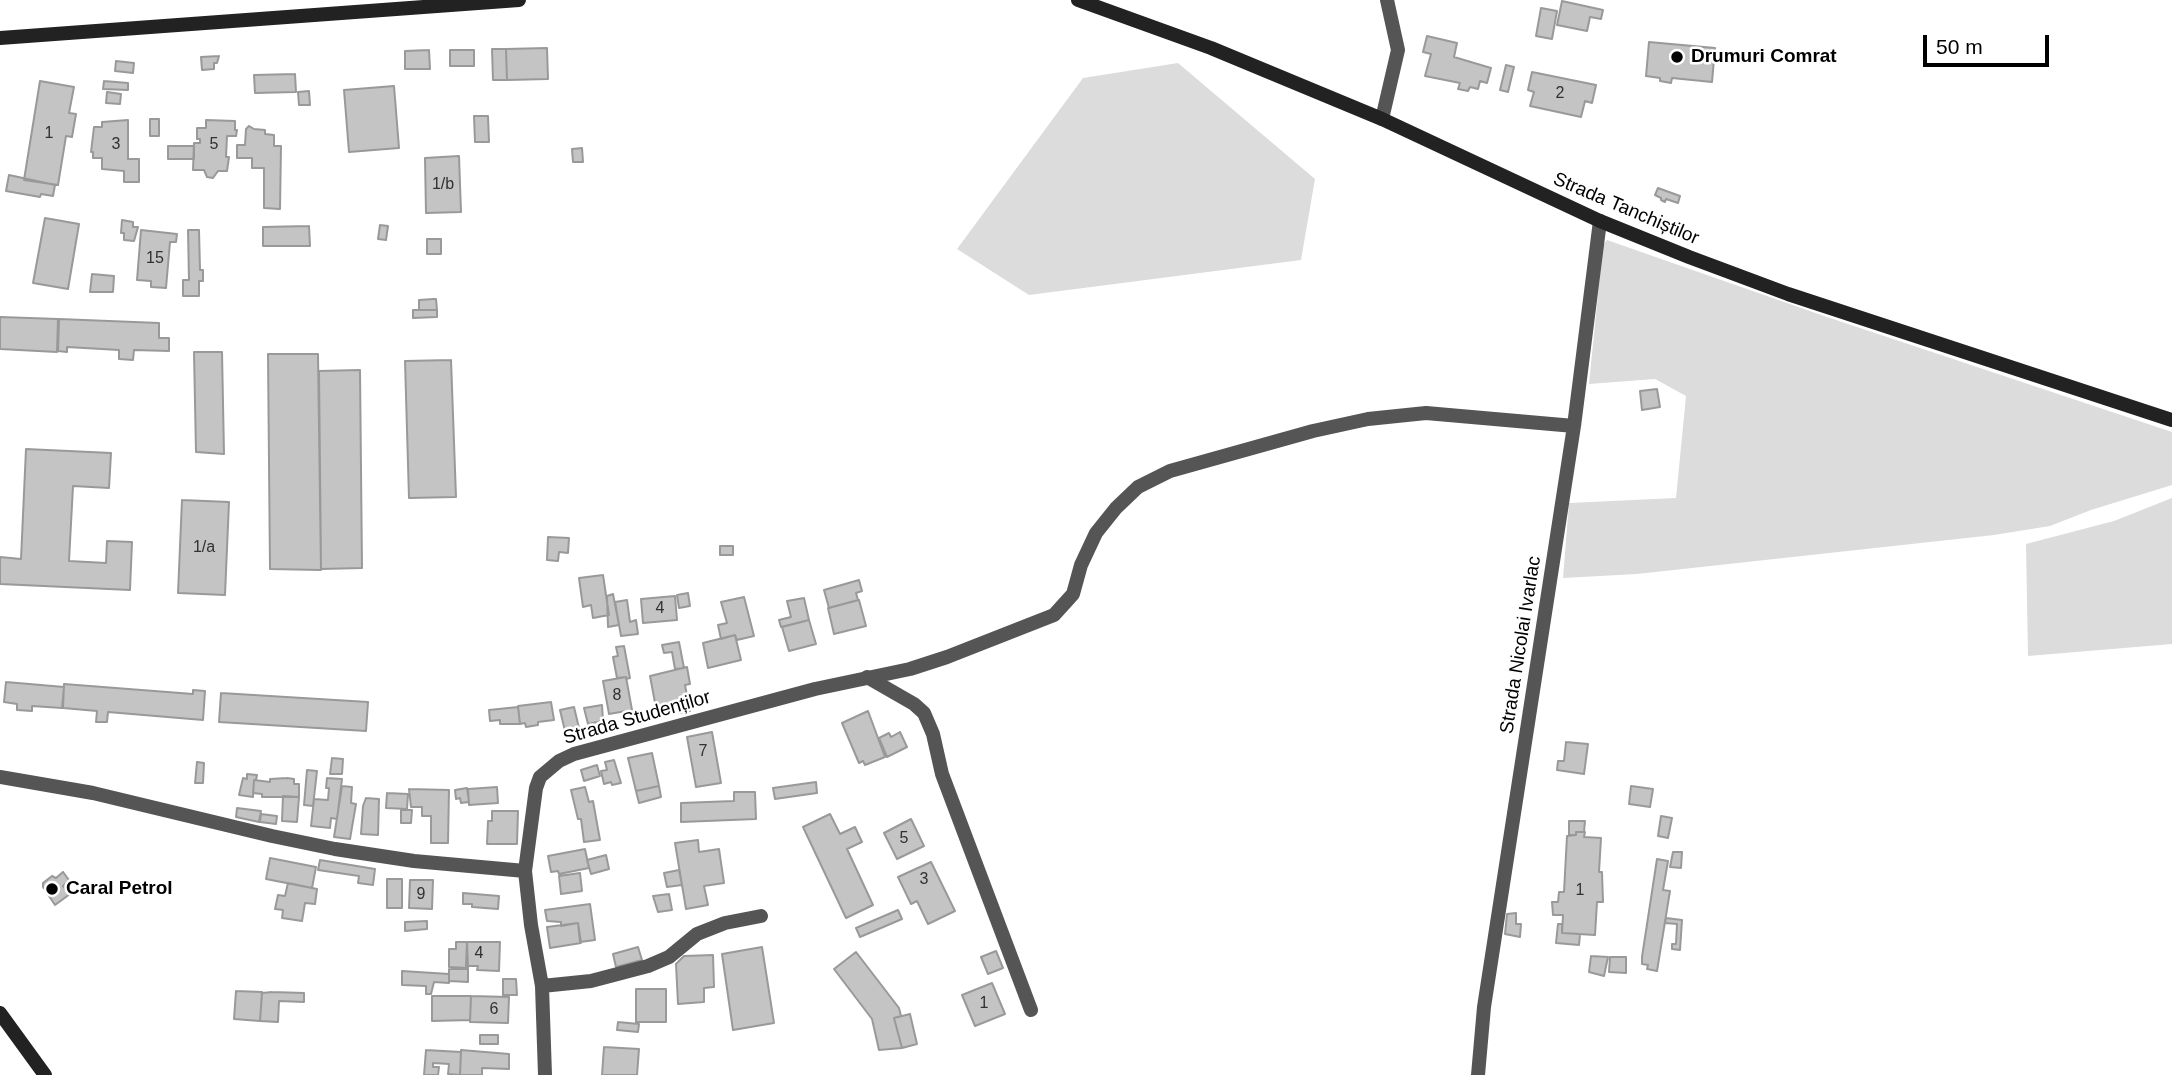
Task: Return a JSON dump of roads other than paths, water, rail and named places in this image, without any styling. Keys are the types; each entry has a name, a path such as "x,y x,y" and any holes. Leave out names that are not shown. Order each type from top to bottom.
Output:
{"street":[{"path":"0,38 519,0"},
{"name":"Strada Tanchiștilor","path":"1078,0 1211,48 1382,119 1600,221 1788,294 2172,420"},
{"path":"1382,119 1398,50 1387,0"},
{"name":"Strada Nicolai Ivarlac","path":"1478,1075 1484,1007 1574,426 1600,221"},
{"name":"Strada Studenților","path":"545,1075 542,986 525,871 536,788 540,777 559,761 574,754 867,677 910,669 1054,615 1073,594 1081,565 1102,525 1138,487 1170,471 1313,431 1368,419 1426,412 1574,426"},
{"path":"867,677 914,704 924,713 933,734 942,774 1031,1010"},
{"path":"0,777 93,793 335,849 414,861 525,871"},
{"path":"542,986 591,981 648,966 669,957 697,934 725,923 761,916"},
{"path":"0,1013 45,1075"}],"place":[{"name":"Drumuri Comrat","path":"1677,57"},
{"name":"Caral Petrol","path":"52,889"}]}
